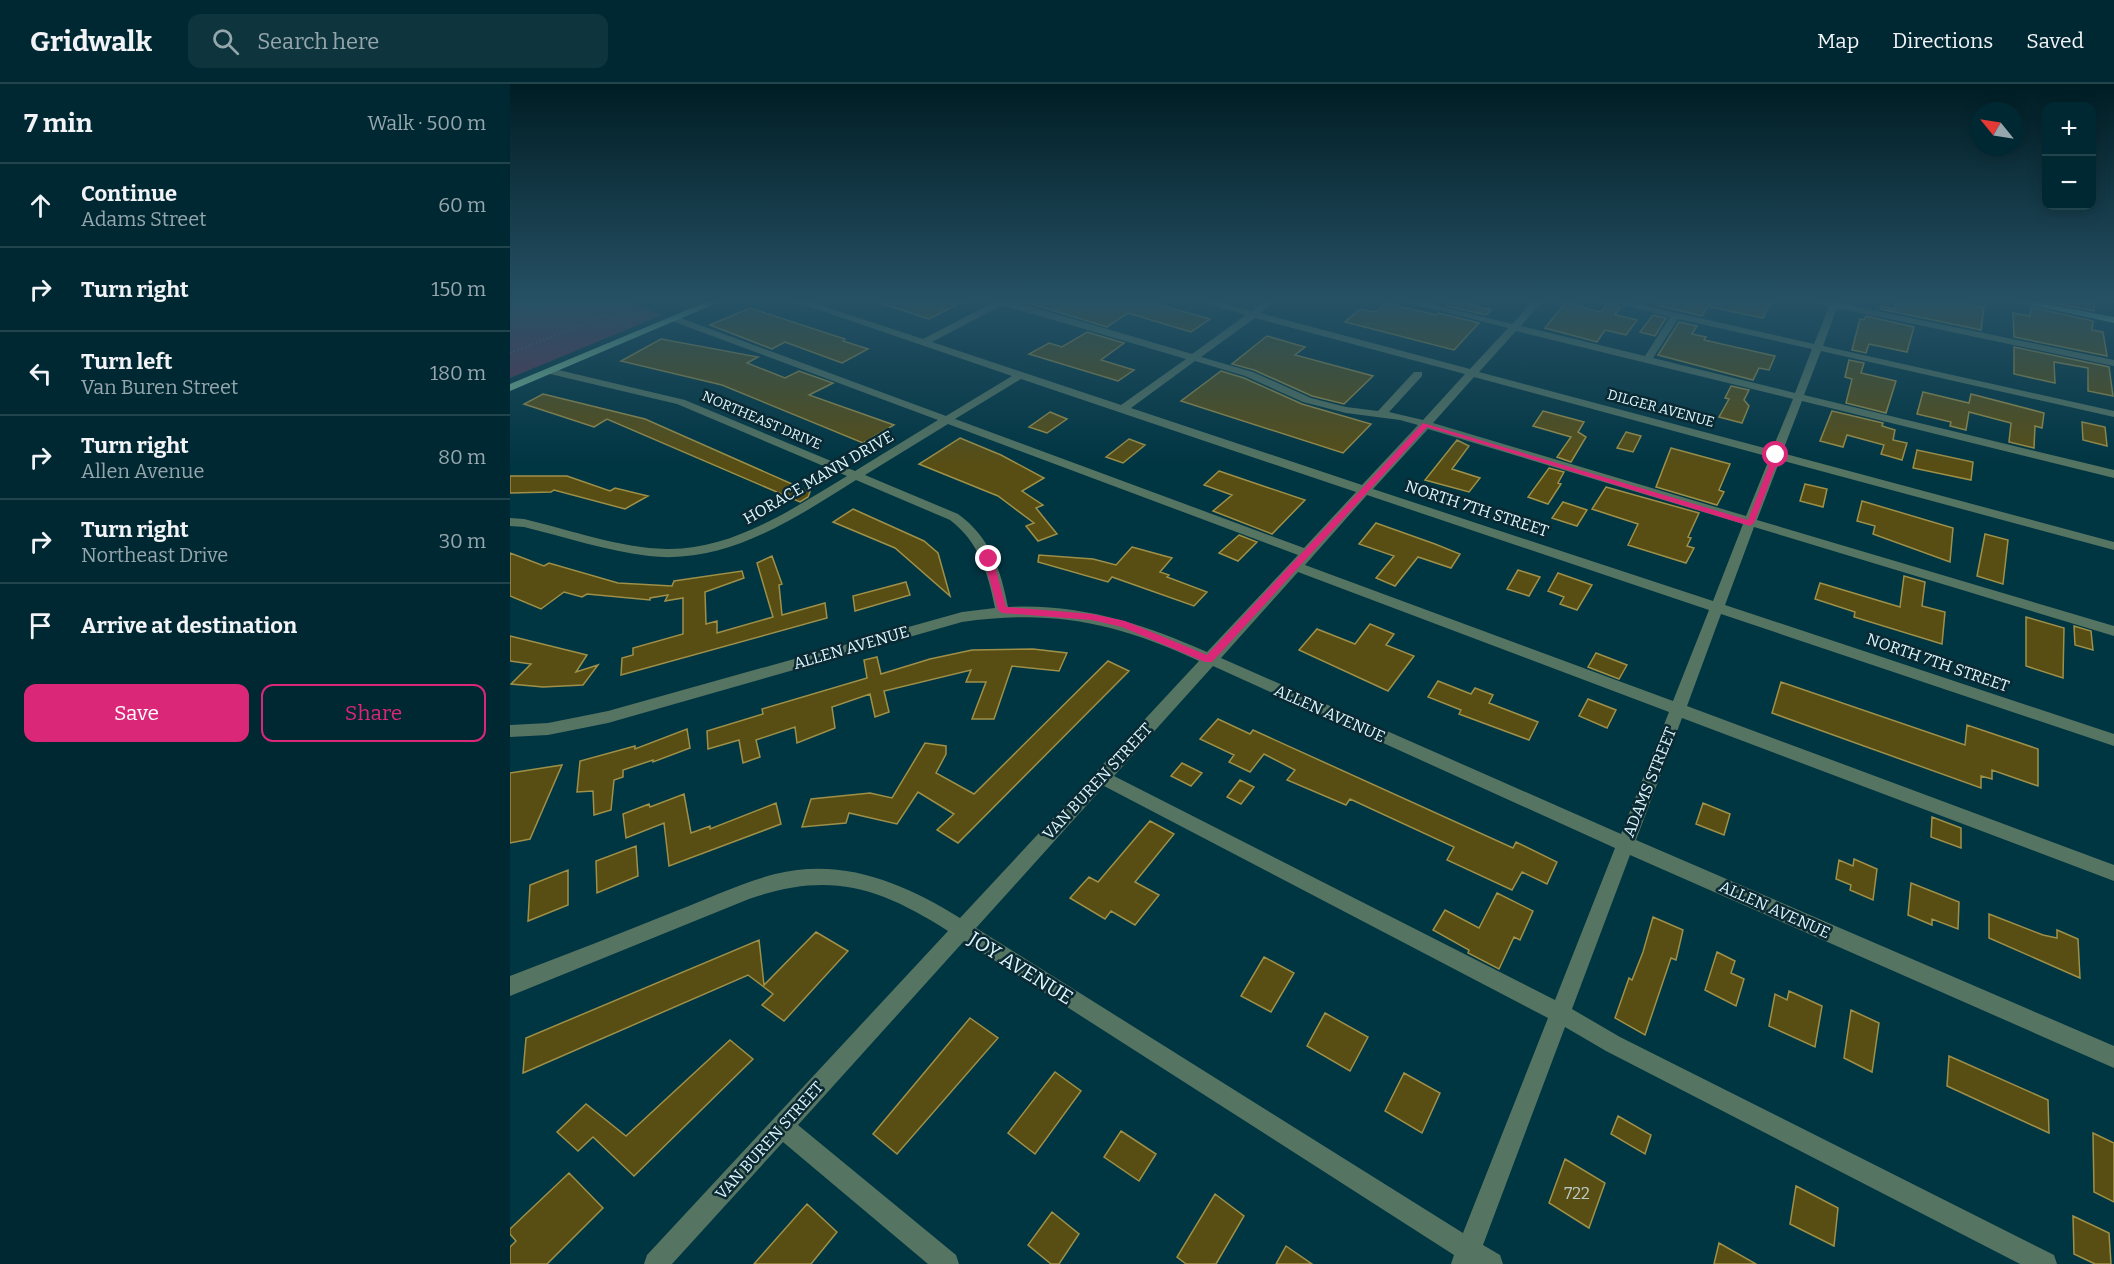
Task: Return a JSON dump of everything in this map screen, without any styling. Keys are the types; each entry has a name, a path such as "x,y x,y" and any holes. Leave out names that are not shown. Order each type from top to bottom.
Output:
{"main road":[{"path":"510,388 588,355"}],"street":[{"path":"772,355 947,420 1678,710 2114,873"},
{"name":"NORTH 7TH STREET","path":"960,355 2114,740"},
{"path":"1182,355 1249,374 1318,403 1346,410 1382,413 1425,424 2114,631"},
{"path":"1123,409 1196,355"},
{"name":"DILGER AVENUE","path":"1406,355 2114,546"},
{"name":"VAN BUREN STREET","path":"656,1264 1489,355"},
{"path":"1627,355 2114,474"},
{"path":"1647,360 1650,355"},
{"name":"ADAMS STREET","path":"1465,1257 1815,355"},
{"path":"1854,355 2114,414"},
{"path":"2078,355 2114,363"},
{"name":"NORTHEAST DRIVE","path":"550,371 681,402 954,517 968,526 979,539 989,559 1002,610"},
{"path":"1382,413 1418,374"},
{"name":"HORACE MANN DRIVE","path":"510,522 524,523 650,552 715,547 774,525 1020,375"},
{"name":"ALLEN AVENUE","path":"510,731 549,729 608,717 920,628 1002,610 1084,616 1125,624 2114,1057"},
{"path":"1101,777 1560,1013 1613,1044 2045,1264"},
{"name":"JOY AVENUE","path":"510,986 736,896 805,877 836,877 886,887 920,903 1465,1257 1491,1264"},
{"path":"781,1126 947,1264"}],"shaded area":[{"path":"510,355 565,355 510,378"}],"building":[{"path":"632,355 758,357 747,363 785,378 799,371 833,383 809,395 894,425 863,443 722,385 621,361"},
{"path":"820,355 857,355 842,363"},
{"path":"1033,355 1108,355 1101,360 1134,370 1118,381"},
{"path":"1243,355 1295,355 1373,376 1344,404 1312,396 1254,370 1232,364"},
{"path":"1658,355 1775,356 1769,370 1759,368 1753,380"},
{"path":"2014,355 2052,355 2109,367 2113,396 2088,391 2088,368 2054,362 2055,383 2014,374"},
{"path":"1849,360 1864,363 1861,373 1896,381 1886,413 1846,403 1852,379 1845,377"},
{"path":"1221,371 1244,378 1302,404 1371,424 1343,453 1181,401"},
{"path":"1731,386 1749,390 1744,400 1749,406 1742,423 1719,417 1729,399 1725,398"},
{"path":"1923,392 1969,403 1971,394 2044,413 2042,428 2035,426 2034,448 2009,442 2011,423 1969,412 1966,430 1950,426 1951,422 1917,414"},
{"path":"543,394 645,419 810,492 808,497 800,502 607,419 594,427 524,404"},
{"path":"1543,411 1584,422 1578,432 1586,437 1571,462 1557,457 1571,437 1533,426"},
{"path":"1832,411 1883,423 1882,426 1895,430 1893,440 1907,443 1902,460 1881,454 1884,445 1847,435 1843,447 1820,441"},
{"path":"1050,412 1067,419 1047,433 1029,427"},
{"path":"2082,422 2105,427 2107,446 2083,440"},
{"path":"1626,432 1641,436 1633,452 1617,448"},
{"path":"960,438 1001,455 1044,478 1022,491 1043,505 1036,508 1057,534 1038,541 1026,526 1034,523 998,496 919,464"},
{"path":"1129,439 1145,445 1123,463 1106,457"},
{"path":"1457,440 1469,446 1452,469 1480,478 1469,492 1425,480"},
{"path":"1671,448 1730,464 1719,490 1724,492 1717,505 1656,487"},
{"path":"1917,450 1973,462 1971,480 1913,468"},
{"path":"1549,468 1564,472 1558,483 1561,484 1548,504 1528,497"},
{"path":"1219,471 1305,500 1272,534 1213,511 1232,495 1204,485"},
{"path":"510,476 567,476 610,491 615,488 648,496 625,509 554,490 510,493"},
{"path":"1805,484 1827,489 1823,507 1800,501"},
{"path":"1606,487 1699,513 1688,537 1691,538 1687,546 1694,548 1686,563 1628,545 1638,524 1592,509"},
{"path":"1862,501 1953,528 1950,562 1873,534 1875,526 1857,521"},
{"path":"1563,502 1587,510 1577,526 1552,518"},
{"path":"853,509 924,541 938,553 950,596 895,548 833,522"},
{"path":"1376,523 1460,554 1451,568 1418,557 1395,586 1376,578 1394,556 1359,544"},
{"path":"1985,534 2008,540 2003,584 1977,576"},
{"path":"1239,535 1257,542 1238,561 1219,553"},
{"path":"1132,547 1172,558 1160,572 1169,575 1167,577 1207,592 1194,606 1112,577 1108,582 1038,562 1039,555 1093,559 1116,565"},
{"path":"510,553 544,566 549,563 618,583 672,586 674,581 742,571 744,578 705,592 706,624 717,621 717,633 773,617 757,563 772,556 782,584 779,585 782,615 825,603 827,618 621,675 622,658 633,655 633,648 683,634 683,598 665,601 668,595 650,598 650,600 587,594 582,597 564,592 541,609 510,596"},
{"path":"1518,570 1540,577 1529,596 1507,589"},
{"path":"1558,573 1592,585 1577,610 1560,604 1564,597 1548,591"},
{"path":"1904,576 1925,582 1922,606 1945,612 1942,644 1854,617 1855,612 1815,599 1820,583 1900,607"},
{"path":"906,582 910,595 855,611 853,596"},
{"path":"2026,617 2064,628 2063,678 2026,666"},
{"path":"1370,624 1394,634 1386,645 1414,656 1388,691 1299,650 1317,629 1355,644"},
{"path":"2074,626 2091,631 2093,650 2075,645"},
{"path":"510,636 587,655 576,672 598,665 583,685 543,687 511,684 531,664 510,661"},
{"path":"1033,649 1067,653 1059,671 1012,666 994,719 972,719 986,682 966,682 971,670 884,691 889,712 875,717 870,694 832,707 835,728 797,743 795,727 756,740 760,757 743,763 739,740 708,749 707,731 763,714 762,709 867,678 864,660 877,657 881,674 930,659 972,650"},
{"path":"1596,653 1627,665 1619,679 1588,667"},
{"path":"1108,661 1129,671 958,843 937,830 954,814 918,792 897,824 849,813 846,823 802,827 811,799 870,793 892,798 925,743 946,746 946,754 936,773 974,794"},
{"path":"1438,681 1471,694 1475,688 1493,695 1489,703 1538,722 1529,740 1459,714 1461,710 1428,697"},
{"path":"1781,682 1965,745 1967,725 2038,749 2038,786 1992,770 1992,779 1981,776 1981,788 1772,713"},
{"path":"1588,699 1616,710 1607,728 1579,716"},
{"path":"1218,719 1250,734 1253,730 1513,848 1516,842 1557,862 1547,884 1522,872 1512,890 1447,860 1454,847 1350,799 1346,805 1287,780 1295,770 1264,754 1250,772 1229,762 1234,755 1200,739"},
{"path":"687,729 690,748 623,770 623,777 614,780 611,810 594,815 593,791 577,792 580,761 635,746 635,749"},
{"path":"1182,763 1202,773 1191,786 1171,776"},
{"path":"562,765 530,839 510,843 510,773"},
{"path":"1240,780 1254,787 1241,804 1227,797"},
{"path":"684,794 691,833 710,826 710,829 776,803 781,824 669,866 664,823 626,838 623,814"},
{"path":"1703,803 1730,814 1724,835 1696,824"},
{"path":"1932,817 1961,828 1961,848 1931,837"},
{"path":"1150,821 1174,834 1135,882 1159,895 1135,925 1111,911 1105,919 1070,898 1089,877 1098,882"},
{"path":"636,846 638,876 597,893 596,861"},
{"path":"1854,859 1877,869 1873,900 1850,890 1851,885 1836,879 1839,860 1853,866"},
{"path":"568,870 568,905 528,921 530,885"},
{"path":"1911,883 1959,902 1958,929 1932,919 1932,925 1908,915"},
{"path":"1497,893 1533,911 1520,940 1514,937 1499,969 1468,953 1469,950 1433,930 1445,910 1479,928"},
{"path":"1989,914 2043,935 2057,938 2057,930 2078,939 2080,978 1989,938"},
{"path":"1653,917 1683,930 1676,960 1671,958 1645,1035 1615,1018 1629,978 1632,980 1643,952"},
{"path":"816,932 848,951 784,1021 762,1005 773,994 748,975 523,1073 526,1038 759,940 764,985"},
{"path":"1717,952 1735,961 1731,973 1744,979 1736,1006 1705,990"},
{"path":"1264,957 1294,973 1271,1012 1241,996"},
{"path":"1789,991 1822,1006 1815,1047 1769,1026 1775,994 1787,1000"},
{"path":"1851,1010 1879,1023 1872,1072 1844,1058"},
{"path":"1325,1013 1368,1037 1350,1071 1307,1046"},
{"path":"970,1018 998,1038 897,1154 873,1134"},
{"path":"730,1040 753,1059 634,1176 593,1137 578,1151 557,1132 586,1104 626,1136"},
{"path":"1949,1056 2048,1100 2049,1133 1947,1086"},
{"path":"1055,1072 1081,1091 1035,1154 1008,1133"},
{"path":"1404,1073 1440,1093 1422,1133 1385,1111"},
{"path":"1618,1116 1651,1135 1645,1154 1611,1134"},
{"path":"1121,1131 1156,1154 1139,1181 1104,1157"},
{"path":"2093,1133 2114,1143 2114,1202 2094,1192"},
{"path":"1565,1159 1605,1183 1589,1228 1549,1203"},
{"path":"569,1173 603,1208 547,1264 510,1264 510,1247 516,1241 510,1234 510,1229"},
{"path":"1796,1186 1838,1208 1834,1246 1790,1224"},
{"path":"1215,1194 1244,1216 1216,1264 1186,1264 1177,1257"},
{"path":"807,1204 837,1232 811,1264 754,1264"},
{"path":"1052,1212 1079,1234 1059,1264 1051,1264 1028,1245"},
{"path":"2073,1216 2109,1233 2111,1264 2095,1264 2074,1254"},
{"path":"1719,1243 1756,1264 1714,1264"},
{"path":"1286,1246 1312,1264 1276,1264"}],"route":[{"path":"989,559 1002,610 1066,614 1125,624 1209,659 1425,424 1750,523 1776,455"}]}
